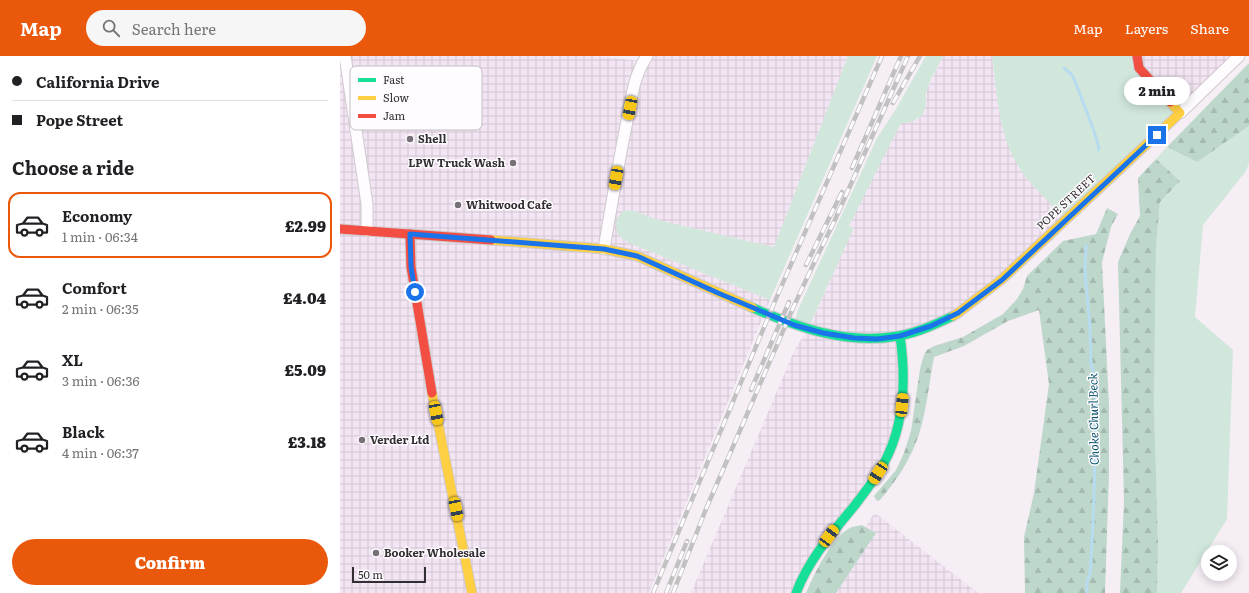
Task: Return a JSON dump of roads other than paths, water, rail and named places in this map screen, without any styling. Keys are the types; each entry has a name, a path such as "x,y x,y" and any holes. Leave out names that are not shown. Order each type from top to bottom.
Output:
{"street":[{"path":"345,56 350,90"},
{"path":"604,249 633,94 638,72 647,56"},
{"path":"1137,56 1139,68 1180,113 1239,56"},
{"name":"POPE STREET","path":"340,229 604,249 637,256 718,293 794,325 823,333 854,338 877,339 900,336 931,326 958,313 1002,280 1180,113"},
{"path":"356,130 367,204 367,231"},
{"path":"413,234 411,267 427,368 472,593"},
{"path":"796,593 810,562 865,492 884,464 895,433 902,405 904,379 900,336"}],"waterway":[{"name":"Choke Churl Beck","path":"1064,68 1072,75 1078,89 1094,131 1099,148 1098,150"},
{"name":"Choke Churl Beck","path":"1086,246 1085,271 1090,327 1091,364 1095,377 1096,402 1091,562 1087,582 1087,593"}],"railway":[{"path":"653,593 775,301 882,56"},
{"path":"852,168 901,56"},
{"path":"673,593 706,509 793,308 834,222 908,56"},
{"path":"893,103 920,56"},
{"path":"806,265 842,192"},
{"path":"751,390 789,302"},
{"path":"666,593 687,541"}],"place":[{"name":"Shell","path":"410,139"},
{"name":"LPW Truck Wash","path":"513,163"},
{"name":"Whitwood Cafe","path":"458,205"},
{"name":"Verder Ltd","path":"362,440"},
{"name":"Booker Wholesale","path":"376,553"}]}
